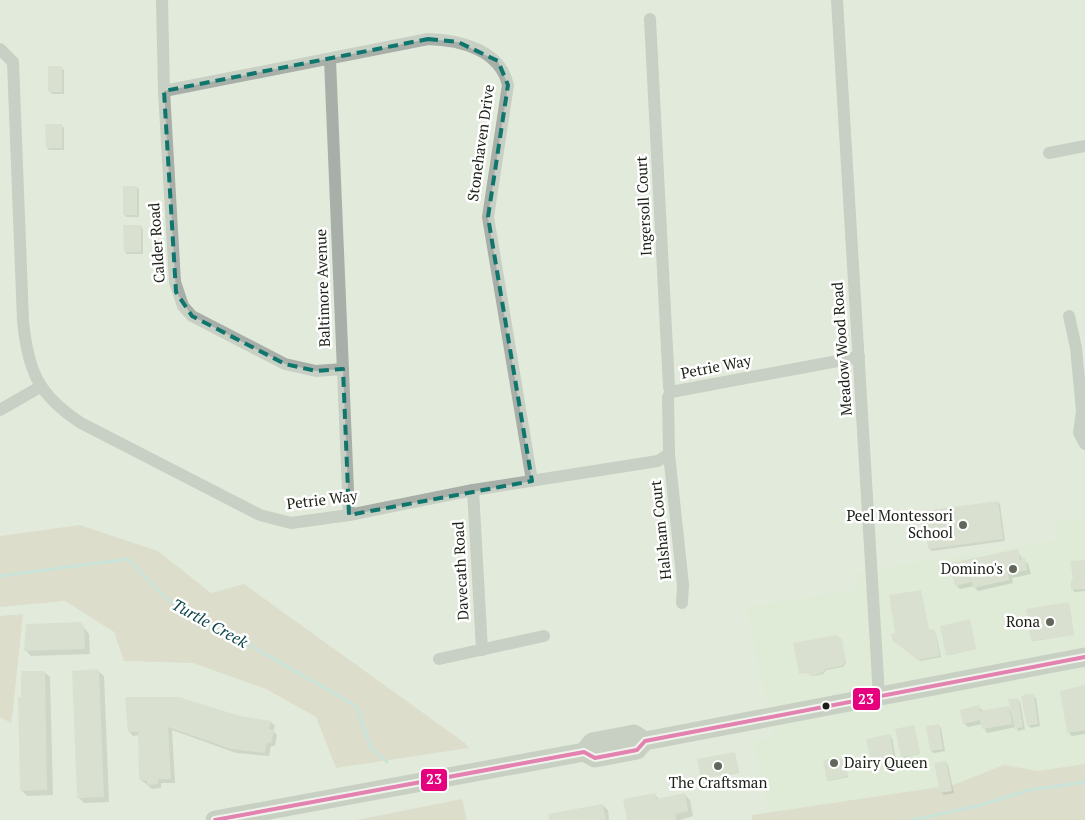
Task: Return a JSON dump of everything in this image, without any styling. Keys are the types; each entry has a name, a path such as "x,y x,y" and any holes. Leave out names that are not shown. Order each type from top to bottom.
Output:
{"main road":[{"path":"222,819 584,752 596,758 637,750 645,741 1085,657"}],"street":[{"name":"Calder Road","path":"162,0 164,91 175,282 183,306 192,316 285,364 316,371 343,369"},
{"name":"Meadow Wood Road","path":"837,0 879,696"},
{"name":"Ingersoll Court","path":"650,19 669,387 671,392"},
{"name":"Stonehaven Drive","path":"164,91 330,60 428,39 458,42 498,61 505,72 508,85 488,217 532,481"},
{"name":"Petrie Way","path":"0,49 13,62 23,321 26,353 40,387 60,409 81,423 260,515 291,523 349,515 472,490 658,462 670,454 668,397 671,392 859,357"},
{"name":"Baltimore Avenue","path":"330,60 349,515"},
{"path":"1049,153 1085,146"},
{"path":"1070,316 1076,348 1082,411 1079,434 1085,444"},
{"path":"0,410 40,387"},
{"name":"Halsham Court","path":"670,454 683,585 682,603"},
{"name":"Davecath Road","path":"472,490 482,650"},
{"path":"439,660 544,636"}],"highlighted area":[{"path":"428,39 458,42 498,61 508,85 488,217 532,481 349,515 343,369 316,371 285,364 192,316 176,292 164,91"}],"shaded area":[{"path":"1085,519 1085,767 771,812 766,804 753,740 774,737 746,607 858,589 857,572 1057,540 1053,523"},
{"path":"80,525 158,551 211,593 244,584 465,743 469,748 336,768 316,717 266,689 193,663 124,661 114,632 65,601 0,607 0,536"},
{"path":"23,614 11,723 0,717 0,616"},
{"path":"1085,764 1085,820 752,820 752,815 953,785 1004,765 1038,771"},
{"path":"462,799 467,820 356,820"}],"building":[{"path":"48,66 62,66 62,92 48,92"},
{"path":"45,124 62,124 62,148 46,148"},
{"path":"123,186 137,186 137,215 123,215"},
{"path":"123,225 141,225 141,252 124,252"},
{"name":"Peel Montessori School","path":"998,501 1003,539 928,549 923,511"},
{"path":"1018,549 1020,560 1025,558 1027,570 1008,574 1009,580 973,588 972,582 955,586 950,563"},
{"path":"1085,560 1085,589 1071,590 1071,581 1073,580 1070,561"},
{"path":"921,590 929,629 935,630 940,656 918,660 892,640 891,634 895,633 889,595"},
{"name":"Rona","path":"1069,602 1074,635 1031,641 1026,609"},
{"path":"970,619 976,649 946,655 940,626"},
{"path":"81,622 84,627 85,649 24,651 26,624"},
{"path":"836,635 842,639 846,661 842,666 825,669 822,673 811,676 807,673 799,674 793,643"},
{"path":"99,669 104,797 77,798 72,671"},
{"path":"21,671 45,671 47,790 20,791 18,697 21,697"},
{"path":"1085,685 1085,730 1067,733 1060,691"},
{"path":"1026,694 1034,694 1038,724 1027,726 1021,697"},
{"path":"125,697 179,697 240,716 271,721 269,729 274,730 271,743 267,742 265,753 231,749 168,727 171,779 158,779 158,784 147,785 147,781 139,779 138,732 128,732"},
{"path":"1018,698 1023,727 1015,729 1008,699"},
{"path":"979,705 980,711 1009,706 1012,724 982,729 980,720 963,724 960,710"},
{"path":"939,724 943,749 930,751 926,726"},
{"path":"914,725 920,754 901,757 895,729"},
{"path":"890,734 894,758 871,761 866,739"},
{"name":"The Craftsman","path":"735,752 739,772 701,779 697,759"},
{"path":"837,756 838,759 844,758 848,776 827,781 823,761"},
{"path":"946,761 952,791 940,793 934,763"},
{"path":"655,793 656,799 685,793 688,811 675,814 676,820 627,820 623,799"},
{"path":"602,804 606,820 549,820 548,814"}],"waterway":[{"name":"Turtle Creek","path":"0,576 128,559 167,599 206,625 241,640 356,706 371,748 387,762"},
{"path":"912,820 977,806 1030,790 1085,782"}],"transit line":[{"name":"23","path":"215,820 584,752 595,758 637,750 645,741 1085,657"}],"place":[{"name":"Peel Montessori School","path":"963,525"},
{"name":"Domino's","path":"1013,569"},
{"name":"Rona","path":"1050,622"},
{"name":"Dairy Queen","path":"834,763"},
{"name":"The Craftsman","path":"718,766"}]}
